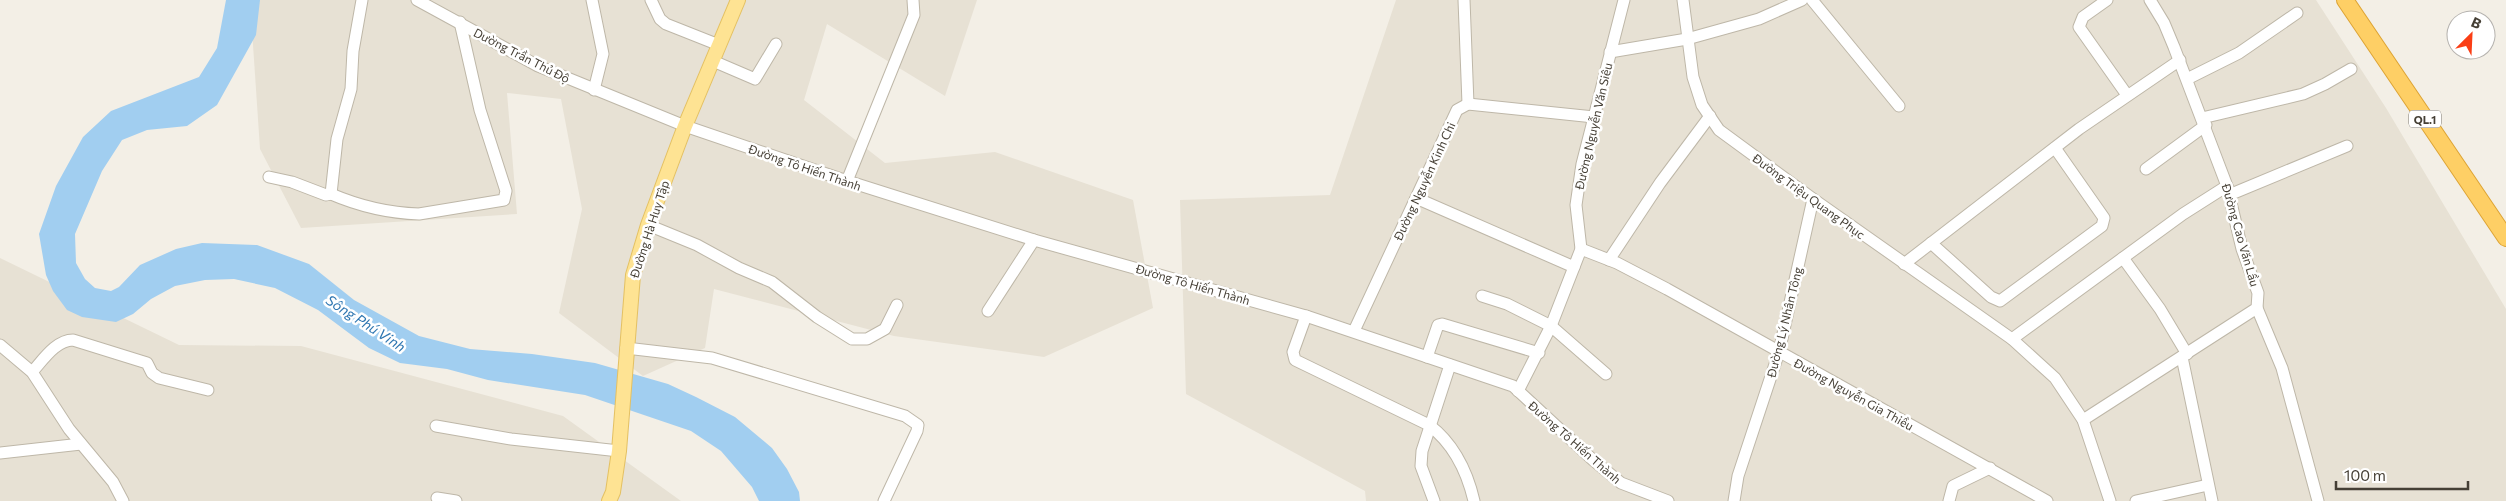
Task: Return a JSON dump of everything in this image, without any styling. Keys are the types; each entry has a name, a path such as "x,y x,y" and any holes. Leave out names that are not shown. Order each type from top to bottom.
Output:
{"highway":[{"name":"QL.1","path":"2344,0 2506,238"}],"main road":[{"name":"Đường Hà Huy Tập","path":"609,501 613,492 619,451 632,275 648,225 685,126 738,0"}],"street":[{"path":"331,194 337,139 351,89 353,51 362,0"},
{"name":"Dường Trần Thủ Độ","path":"417,0 538,66 685,126"},
{"path":"592,0 603,54 594,90"},
{"path":"651,0 660,19 666,24 719,45"},
{"path":"847,181 914,15 913,0"},
{"path":"1464,0 1468,104 1594,117"},
{"name":"Đường Nguyễn Văn Siêu","path":"1518,391 1539,353 1551,326 1581,249 1576,205 1582,164 1624,0"},
{"name":"Đường Triệu Quang Phục","path":"1682,0 1693,77 1702,105 1719,130 1904,264 2012,339 2055,378 2083,420 2110,501"},
{"path":"1610,52 1687,39 1759,19 1802,0"},
{"path":"1812,0 1898,106"},
{"path":"2107,0 2083,18 2079,27 2128,95"},
{"name":"Đường Cao Văn Lầu","path":"2150,0 2164,22 2180,60 2228,191 2242,249 2258,293 2257,308 2282,368 2318,501"},
{"path":"2187,79 2240,52 2297,13"},
{"path":"268,178 292,182 326,195 331,194 371,208 407,214 504,200 506,191 480,110 460,22"},
{"path":"713,60 755,78 776,44"},
{"path":"1904,264 2054,148 2180,60"},
{"path":"2146,169 2204,122 2303,94 2351,69"},
{"name":"Đường Nguyễn Kinh Chi","path":"1354,331 1457,110 1468,104"},
{"path":"1609,260 1660,183 1710,116"},
{"name":"Đường Tô Hiến Thành","path":"685,126 847,181 1034,240 1354,331 1513,386 1593,460 1621,483 1668,501"},
{"path":"2012,339 2183,214 2228,191 2346,146"},
{"path":"1931,243 1991,297 2000,302 2102,226 2104,218 2054,148"},
{"path":"1416,198 1574,267"},
{"name":"Đường Lý Nhân Tông","path":"1734,501 1738,476 1779,352 1813,199"},
{"path":"648,225 697,245 739,268 772,282 817,317 852,340 867,339 885,329 897,305"},
{"path":"988,311 1034,240"},
{"name":"Đường Nguyễn Gia Thiều","path":"1581,249 1609,260 1667,289 2047,501"},
{"path":"2123,258 2160,309 2184,356 2212,501"},
{"path":"1482,296 1506,304 1551,326 1606,374"},
{"path":"2083,420 2257,308"},
{"path":"1306,316 1293,352 1295,360 1430,425 1440,434 1459,461 1465,472 1474,501"},
{"path":"1426,357 1438,325 1442,324 1539,353"},
{"path":"32,372 62,342 73,340 147,363 152,373 159,378 208,390"},
{"path":"0,345 32,372 81,444 113,482 123,501"},
{"path":"626,348 712,358 905,416 918,425 916,435 884,501"},
{"path":"1434,501 1420,461 1450,365"},
{"path":"436,426 511,438 619,451"},
{"path":"0,453 81,444"},
{"path":"1950,501 1950,490 1953,486 1990,468"},
{"path":"2136,501 2208,484"},
{"path":"437,498 456,501"}],"shaded area":[{"path":"250,0 977,0 945,96 827,24 804,100 885,163 995,152 1133,200 1153,308 1044,357 894,336 714,289 705,348 643,376 559,313 582,209 561,99 507,93 517,214 301,228 260,149"},
{"path":"1396,0 2316,0 2386,108 2506,309 2506,501 1366,501 1365,491 1186,394 1180,200 1330,195"},
{"path":"0,258 179,345 301,346 563,416 681,501 0,501"}],"water":[{"name":"Sông Phú Vinh","path":"226,0 260,0 256,35 217,105 187,126 147,130 122,140 102,171 75,234 76,263 85,279 95,288 111,291 119,287 140,265 176,249 202,243 257,245 309,264 354,300 419,336 470,349 532,354 595,363 668,384 696,397 735,417 772,448 787,469 799,492 800,501 759,501 752,487 721,451 691,431 585,395 488,380 447,369 400,363 369,348 318,310 275,288 234,279 205,280 175,286 151,299 133,314 116,322 82,317 67,310 53,291 46,275 39,234 56,186 83,137 111,111 199,77 217,48"}]}
